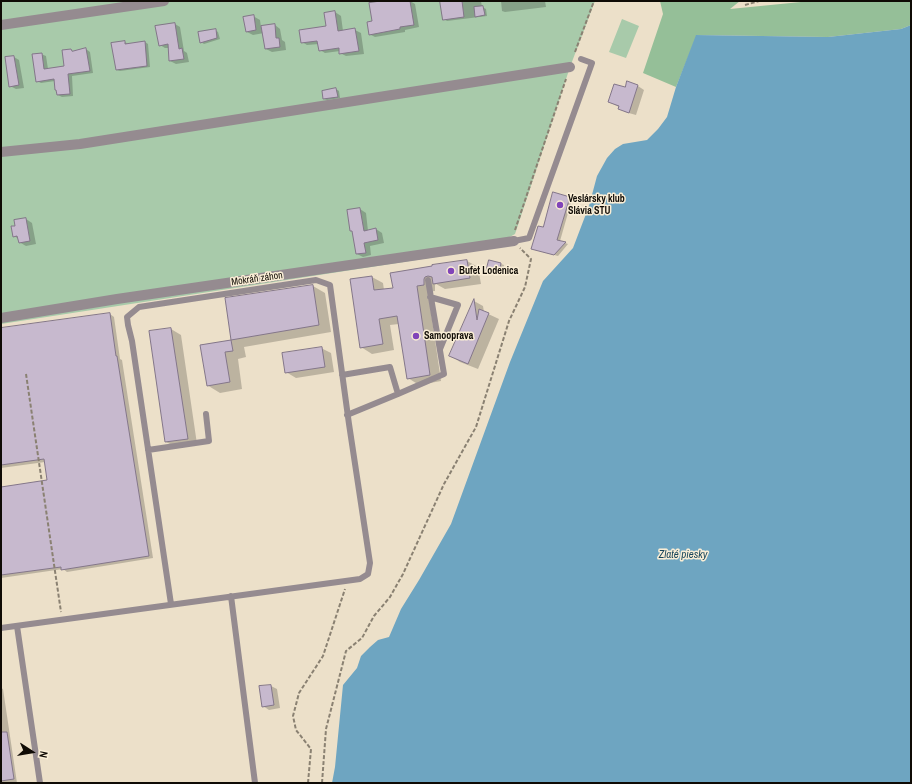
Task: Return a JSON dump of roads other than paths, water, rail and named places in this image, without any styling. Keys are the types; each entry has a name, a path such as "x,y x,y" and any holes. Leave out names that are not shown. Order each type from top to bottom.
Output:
{"street":[{"path":"1,25 164,1"},
{"path":"1,152 80,144 570,67"},
{"name":"Mokráň záhon","path":"1,318 117,299 514,241"}],"lane":[{"path":"514,241 529,238 592,63 581,59"},
{"path":"1,628 360,579 368,574 370,563 347,415 330,285 316,280 139,307 127,317 132,341 171,604"},
{"path":"347,415 444,374 428,280"},
{"path":"430,296 458,305 440,350"},
{"path":"342,375 390,367 398,394"},
{"path":"148,450 209,441 206,414"},
{"path":"231,596 256,783"},
{"path":"17,626 40,783"}],"water":[{"name":"Zlaté piesky","path":"911,25 911,783 332,783 343,685 357,668 361,656 378,640 389,637 401,609 451,524 510,362 543,281 573,248 589,206 597,176 607,158 615,149 623,144 647,140 667,117 676,87 696,35 828,37 901,29"}],"place":[{"name":"Veslársky klub Slávia STU","path":"560,205"},
{"name":"Bufet Lodenica","path":"451,271"},
{"name":"Samooprava","path":"416,336"}]}
